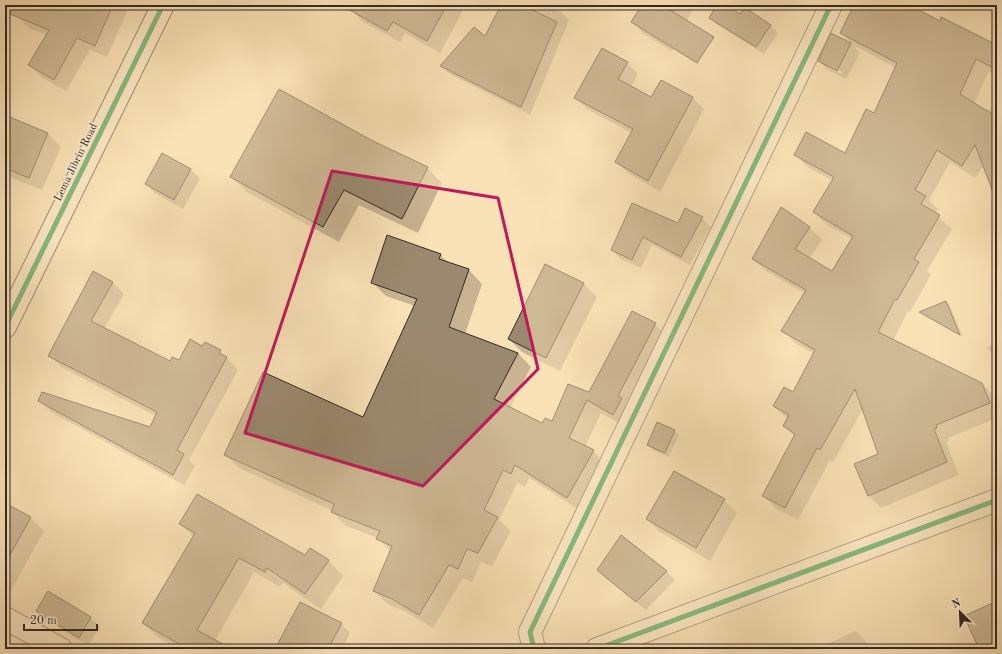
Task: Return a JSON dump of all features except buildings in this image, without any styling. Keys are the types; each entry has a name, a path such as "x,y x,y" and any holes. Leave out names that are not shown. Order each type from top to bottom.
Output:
{"street":[{"name":"Lema Jibrin Road","path":"6,323 163,5"},
{"path":"534,649 530,632 831,5"},
{"path":"597,649 997,500"},
{"path":"5,618 61,649"}],"highlighted area":[{"path":"332,171 498,198 538,369 423,486 245,433"}],"cycle path":[{"path":"5,327 163,5"},
{"path":"534,649 530,632 831,5"},
{"path":"597,649 997,500"}]}
